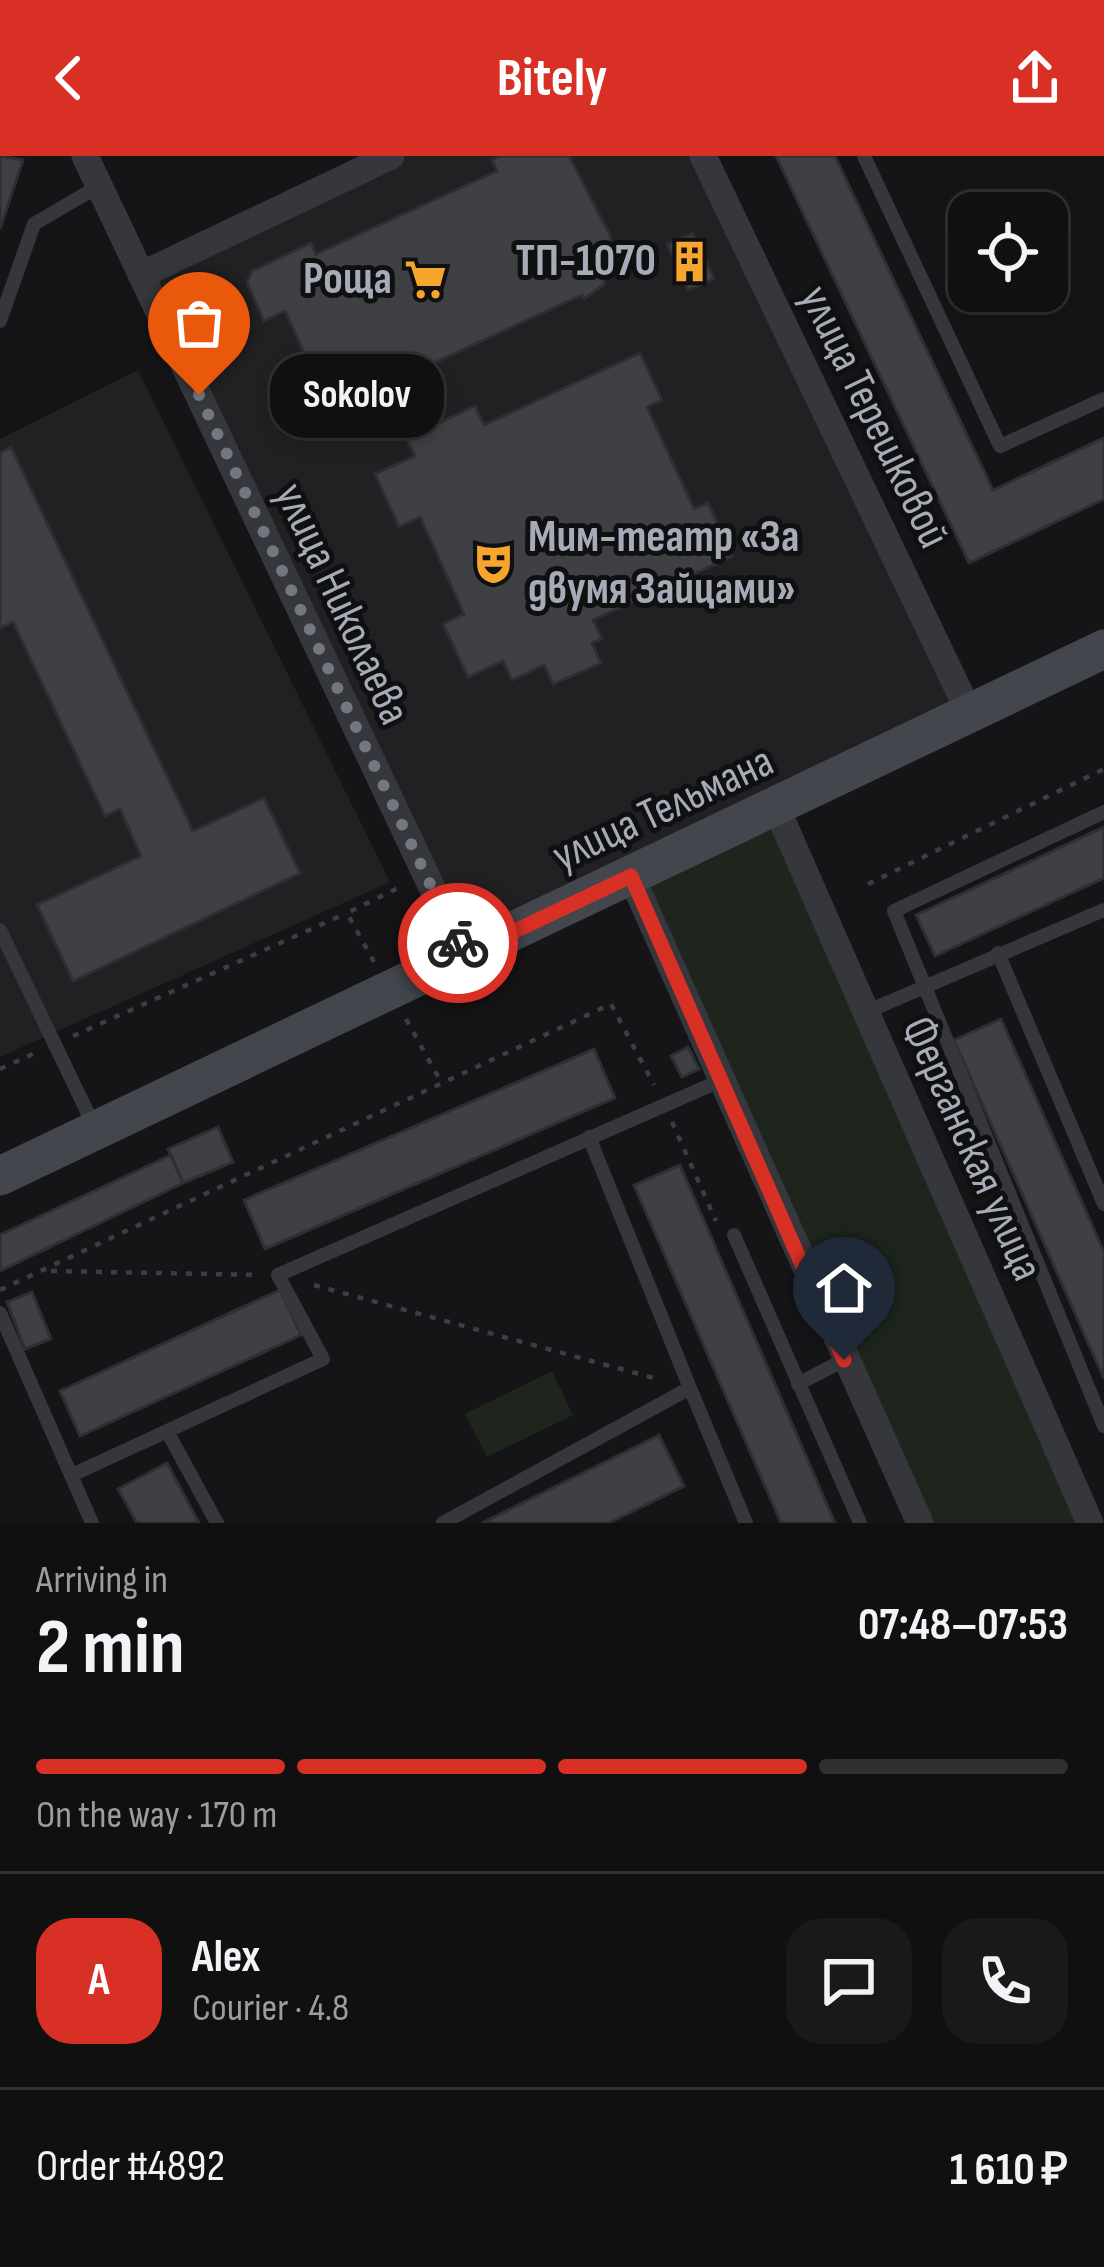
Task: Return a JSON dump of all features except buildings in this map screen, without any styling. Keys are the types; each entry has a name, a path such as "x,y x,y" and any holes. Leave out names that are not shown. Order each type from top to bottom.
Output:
{"main road":[{"name":"улица Тельмана","path":"0,1176 1104,649"}],"street":[{"path":"92,170 117,156"},
{"path":"143,274 391,156"},
{"name":"улица Терешковой","path":"703,156 970,714"},
{"name":"улица Николаева","path":"92,170 309,638 464,955"},
{"name":"Ферганская улица","path":"777,809 1090,1523"},
{"path":"631,876 920,1523"}],"lane":[{"path":"863,156 1000,446 1104,399"},
{"path":"0,321 34,224 92,170"},
{"path":"1104,812 894,911 1104,1426"},
{"path":"866,1012 1104,910"},
{"path":"0,930 97,1130"},
{"path":"998,953 1104,1204"},
{"path":"74,1474 322,1360 278,1275 722,1080"},
{"path":"589,1137 746,1523"},
{"path":"734,1235 860,1523"},
{"path":"0,1313 92,1523"},
{"path":"798,1384 844,1360"},
{"path":"443,1523 690,1388"},
{"path":"168,1433 217,1523"}],"path":[{"path":"868,884 1104,769"},
{"path":"0,1069 346,913"},
{"path":"0,1290 611,1004"},
{"path":"46,1271 278,1275 690,1388"}],"shaded area":[{"path":"391,156 703,156 970,714 464,955 144,274"},
{"path":"138,370 390,882 0,1057 0,439"},
{"path":"777,809 1090,1523 920,1523 631,876"},
{"path":"552,1371 573,1415 487,1457 465,1414"}],"way so far":[{"path":"199,395 309,638 458,943"}],"place":[{"name":"ТП-1070","path":"690,261"},
{"name":"Роща","path":"426,279"},
{"name":"Sokolov","path":"199,395"},
{"name":"Мим-театр «За двумя Зайцами»","path":"494,563"}],"route":[{"path":"458,943 464,955 631,876 844,1360"}]}
